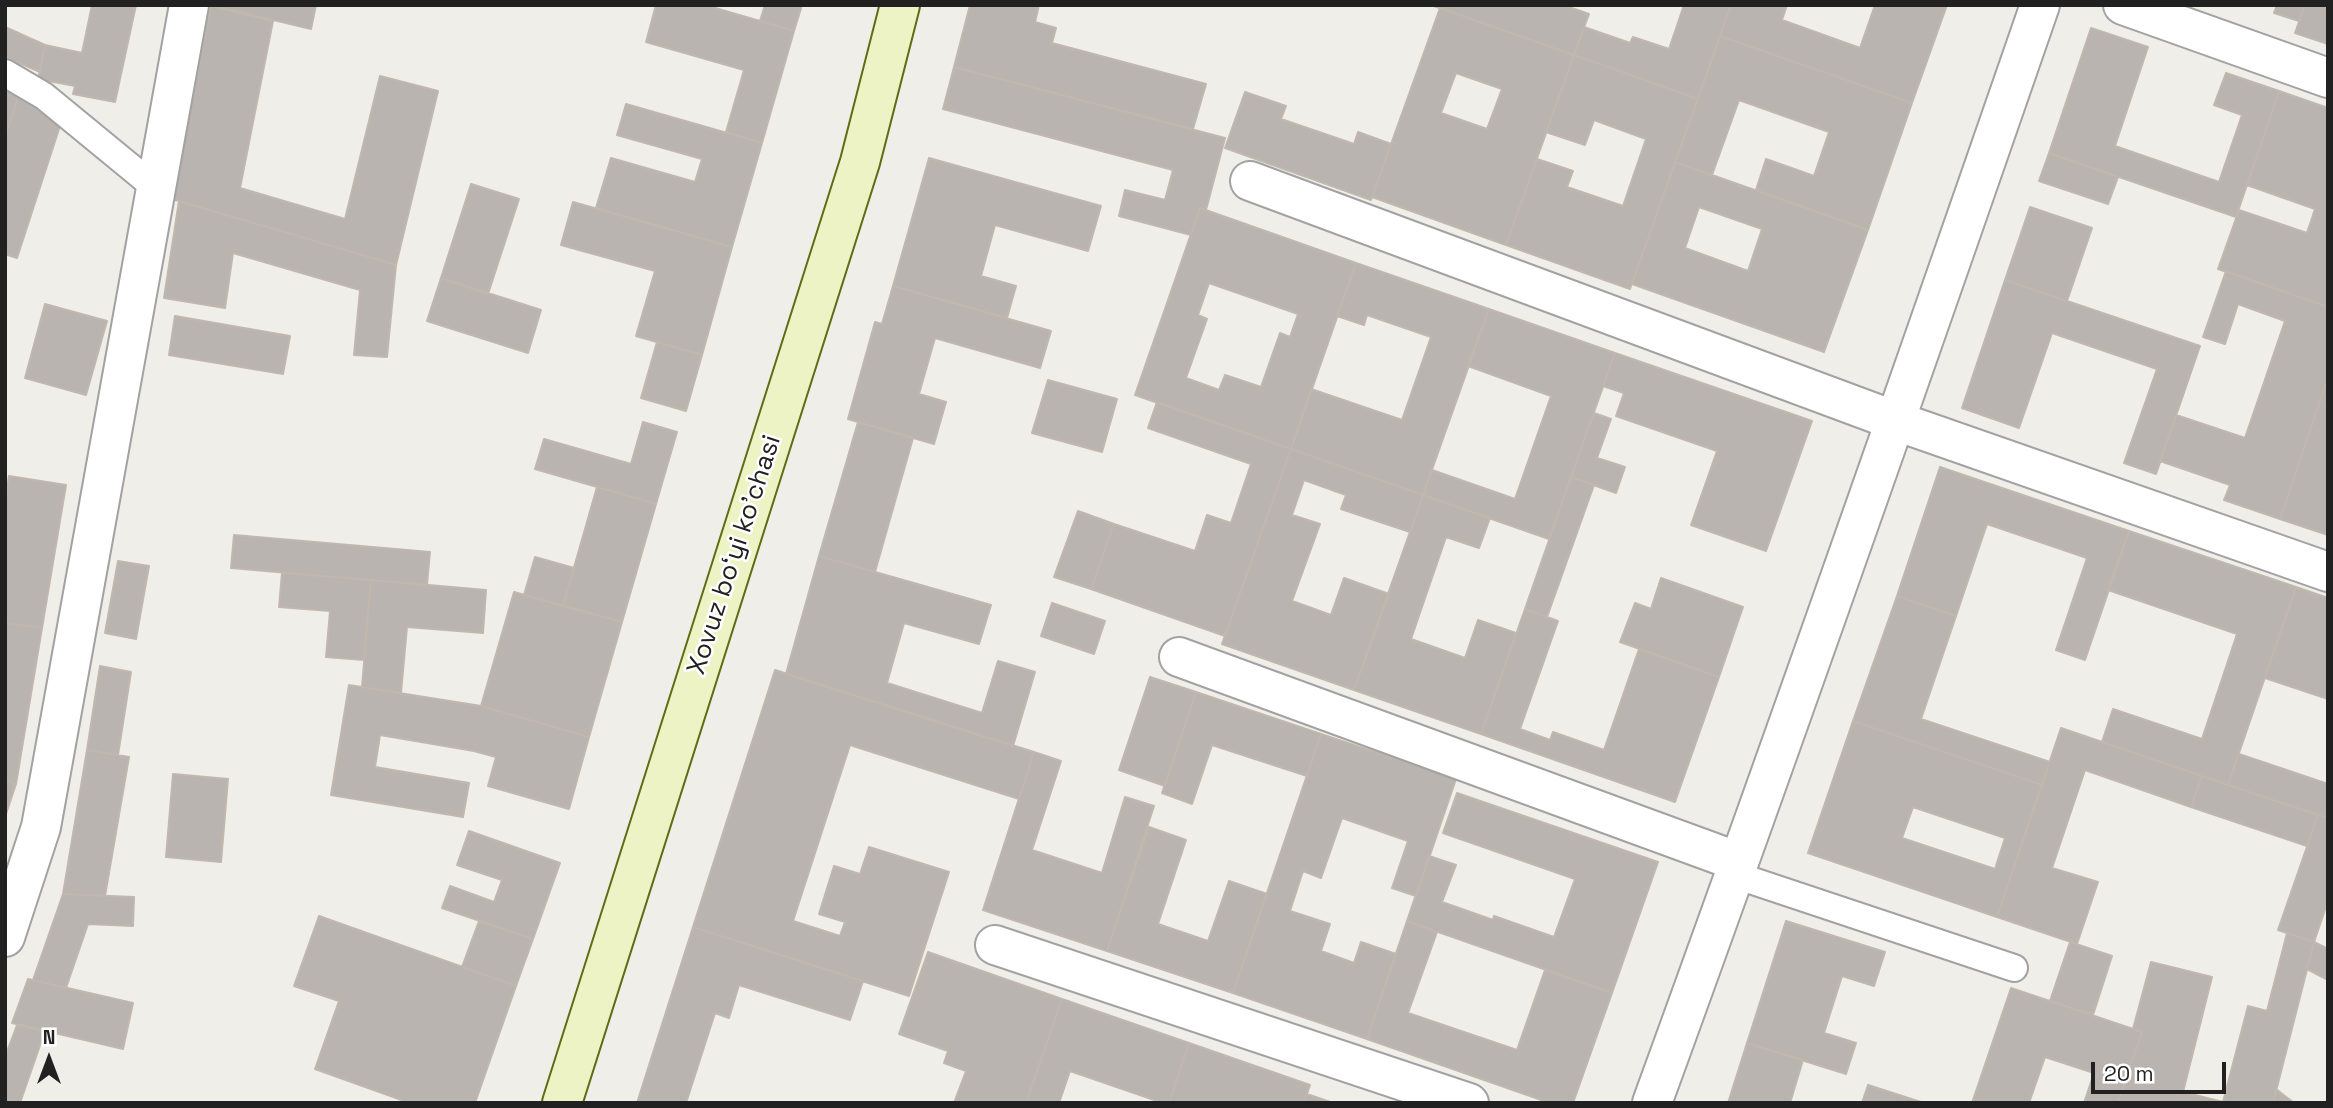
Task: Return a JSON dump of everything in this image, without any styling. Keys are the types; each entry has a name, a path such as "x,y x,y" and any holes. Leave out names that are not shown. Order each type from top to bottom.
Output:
{"main road":[{"name":"Xovuz bo‘yi ko'chasi","path":"562,1103 860,162 900,5"}],"street":[{"path":"5,937 41,827 189,5"},
{"path":"1652,1103 1896,421 2040,5"},
{"path":"2123,5 2328,78"},
{"path":"1250,181 1896,421 2328,572"},
{"path":"1179,657 1737,868"},
{"path":"995,945 1469,1103"}],"lane":[{"path":"5,73 44,96 156,188"},
{"path":"1737,868 2014,968"}],"building":[{"path":"92,5 136,5 115,102 73,94 75,86 38,79 45,45 82,53"},
{"path":"211,5 316,5 311,29"},
{"path":"656,5 705,5 794,31 762,143 726,132 744,70 646,42"},
{"path":"765,5 802,5 794,31 760,21"},
{"path":"970,5 1039,5 1035,22 1056,28 1052,43 1206,84 1193,129 954,67"},
{"path":"1431,5 1563,5 1589,14 1574,55"},
{"path":"1684,5 1731,5 1698,99 1574,55 1584,27 1630,43 1633,37 1669,49"},
{"path":"1731,5 1787,5 1782,20 1860,48 1875,5 1947,5 1912,103 1720,36"},
{"path":"2277,5 2305,5 2299,21 2274,13"},
{"path":"2305,5 2328,5 2328,44 2295,33"},
{"path":"211,6 273,21 240,188 345,219 380,76 438,91 396,265 172,199"},
{"path":"1440,8 1574,55 1506,245 1372,197","holes":["1456,73 1502,89 1487,129 1441,113"]},
{"path":"5,27 45,45 40,72 5,57"},
{"path":"2091,28 2148,47 2115,146 2219,182 2242,115 2214,105 2226,73 2279,91 2236,217 2049,153"},
{"path":"1720,36 1912,103 1868,230 1756,190 1766,159 1814,176 1829,132 1739,100 1712,175 1675,162"},
{"path":"1574,55 1698,99 1630,289 1506,245 1537,159 1573,171 1567,187 1623,206 1646,139 1594,120 1585,145 1546,132"},
{"path":"954,67 1225,138 1206,210 1200,208 1191,235 1119,216 1125,190 1165,200 1173,170 943,109"},
{"path":"5,88 19,95 5,137"},
{"path":"2279,91 2328,108 2328,307 2218,269 2239,210 2307,233 2315,209 2247,185"},
{"path":"1245,92 1286,106 1281,119 1354,144 1358,132 1391,144 1371,200 1225,148"},
{"path":"19,95 60,126 17,258 5,254 5,137"},
{"path":"626,104 762,143 732,247 596,208 611,158 695,182 702,159 617,135"},
{"path":"2049,153 2118,177 2108,204 2039,181"},
{"path":"929,158 1101,206 1088,251 995,225 981,276 1016,286 1007,318 893,286"},
{"path":"1675,162 1868,230 1824,352 1632,284","holes":["1699,207 1762,229 1748,271 1685,248"]},
{"path":"471,184 519,199 488,294 441,278"},
{"path":"179,201 396,265 387,357 354,355 360,290 233,253 225,308 164,298"},
{"path":"573,202 732,247 702,355 636,336 655,271 561,245"},
{"path":"2030,207 2092,228 2067,301 2005,280"},
{"path":"1200,208 1356,263 1291,449 1135,395","holes":["1209,283 1298,314 1290,337 1280,333 1261,387 1225,375 1219,390 1186,378 1207,319 1198,315"]},
{"path":"1356,263 1489,309 1423,495 1291,449 1311,389 1402,420 1431,337 1367,315 1364,325 1337,316"},
{"path":"2226,271 2328,307 2328,378 2280,519 2224,500 2230,485 2160,461 2176,415 2245,438 2285,321 2238,304 2225,344 2203,337"},
{"path":"441,278 541,310 528,353 427,321"},
{"path":"2005,280 2200,346 2156,474 2124,463 2157,369 2052,333 2019,428 1962,408"},
{"path":"893,286 1051,331 1040,368 935,338 919,394 946,402 934,444 848,419 875,322 882,324"},
{"path":"45,304 107,321 86,395 25,378"},
{"path":"1489,309 1615,353 1549,539 1423,495 1432,470 1515,499 1551,396 1468,366"},
{"path":"175,316 290,336 283,374 169,355"},
{"path":"657,342 702,355 686,411 641,398"},
{"path":"1615,353 1812,421 1766,551 1691,525 1717,451 1616,416 1624,393 1603,386"},
{"path":"2328,378 2328,535 2280,519"},
{"path":"1048,380 1117,399 1102,452 1032,433"},
{"path":"1157,402 1291,449 1225,636 1091,589 1114,524 1195,551 1207,515 1231,523 1251,464 1148,428"},
{"path":"1594,413 1611,419 1597,458 1625,467 1616,493 1571,477"},
{"path":"643,422 677,432 656,504 535,469 544,439 631,464"},
{"path":"858,422 913,438 875,572 819,556"},
{"path":"1291,449 1423,495 1410,532 1341,509 1346,495 1304,480 1292,515 1320,524 1292,601 1331,615 1344,578 1389,594 1354,690 1222,644"},
{"path":"1940,467 2129,531 2085,660 2056,650 2087,558 1987,524 1956,616 1897,596"},
{"path":"9,476 66,485 42,628 5,623 5,501"},
{"path":"1571,477 1594,485 1547,617 1525,609"},
{"path":"597,487 656,504 622,622 563,606"},
{"path":"1423,495 1490,518 1479,548 1446,537 1411,639 1465,658 1478,620 1516,633 1481,734 1354,690"},
{"path":"1078,511 1114,524 1091,589 1054,577"},
{"path":"2129,531 2296,587 2228,785 2102,742 2113,709 2202,739 2237,634 2108,590"},
{"path":"234,535 430,552 427,585 231,568"},
{"path":"819,556 991,605 979,644 904,623 887,683 982,713 998,661 1035,672 1013,746 786,674"},
{"path":"535,557 574,568 563,606 524,595"},
{"path":"118,561 149,566 136,639 105,633"},
{"path":"282,573 371,580 364,660 326,657 330,611 279,607"},
{"path":"1661,578 1743,607 1719,677 1620,642 1635,603 1651,609"},
{"path":"371,580 486,590 483,633 407,627 401,693 362,687"},
{"path":"2296,587 2328,598 2328,699 2265,678"},
{"path":"514,592 622,622 589,737 481,706"},
{"path":"1897,596 1956,616 1921,719 2050,762 2042,785 1853,721"},
{"path":"1052,603 1105,621 1094,654 1041,636"},
{"path":"1525,609 1558,621 1520,729 1550,740 1553,732 1604,750 1639,649 1719,677 1675,802 1481,734"},
{"path":"5,623 42,628 16,784 5,780"},
{"path":"100,666 131,672 118,755 87,750"},
{"path":"775,670 1034,752 1019,799 850,745 793,921 840,936 845,922 819,914 834,866 860,874 869,847 949,872 909,996 693,927"},
{"path":"1150,677 1196,692 1165,786 1119,770"},
{"path":"349,685 481,706 589,737 569,809 488,786 496,757 380,735 375,767 469,783 463,817 331,795"},
{"path":"1196,692 1321,734 1307,776 1212,745 1192,804 1162,793"},
{"path":"1853,721 2042,785 1997,917 1808,853","holes":["1913,807 2005,838 1995,869 1902,838"]},
{"path":"2061,728 2202,776 2191,807 2085,770 2052,868 2098,882 2077,944 1997,917"},
{"path":"1321,734 1456,779 1416,896 1392,888 1408,841 1342,818 1321,878 1303,871 1290,911 1330,924 1321,951 1354,963 1361,942 1396,954 1367,1039 1233,993"},
{"path":"87,750 129,757 105,896 63,894"},
{"path":"1034,752 1061,761 1032,850 1102,873 1125,797 1154,806 1107,951 983,910"},
{"path":"2239,754 2328,784 2328,818 2228,785"},
{"path":"173,774 228,779 221,862 166,857"},
{"path":"2202,776 2318,815 2307,846 2191,807"},
{"path":"5,780 16,784 5,817"},
{"path":"1457,793 1658,862 1612,993 1407,921 1429,856 1456,865 1442,902 1493,920 1494,916 1554,937 1575,879 1443,833"},
{"path":"2318,815 2328,818 2328,901 2314,942 2278,930"},
{"path":"1149,827 1186,840 1158,924 1208,941 1229,881 1267,894 1233,993 1107,951"},
{"path":"469,831 560,863 533,939 442,908 450,886 494,902 502,880 457,865"},
{"path":"63,894 134,897 133,926 88,924 66,988 33,980"},
{"path":"319,916 516,986 475,1103 410,1103 315,1069 339,1001 294,986"},
{"path":"479,921 533,939 516,986 462,967"},
{"path":"1407,921 1437,932 1408,1013 1517,1050 1545,970 1612,993 1573,1103 1550,1103 1367,1039"},
{"path":"1786,921 1885,952 1874,986 1842,976 1824,1033 1856,1043 1846,1074 1747,1043"},
{"path":"693,927 863,981 850,1020 739,985 729,1018 715,1013 686,1103 637,1103"},
{"path":"2287,933 2314,942 2273,1103 2118,1103 2142,1032 2133,1029 2151,962 2212,977 2183,1092 2223,1102 2248,1006 2267,1011"},
{"path":"2070,942 2112,956 2093,1015 2050,1001"},
{"path":"2314,942 2328,949 2328,980 2307,969"},
{"path":"928,952 1062,999 1026,1103 954,1103 966,1071 944,1063 948,1051 899,1034"},
{"path":"28,979 133,1003 123,1049 12,1023"},
{"path":"2011,988 2142,1032 2118,1103 2084,1103 2094,1073 2045,1057 2029,1103 1972,1103"},
{"path":"1062,999 1189,1043 1169,1103 1070,1071 1059,1103 1026,1103"},
{"path":"17,1025 45,1031 20,1103 5,1103 5,1057"},
{"path":"1189,1043 1310,1085 1304,1103 1169,1103"},
{"path":"1747,1043 1803,1060 1790,1103 1728,1103"},
{"path":"1868,1085 1924,1103 1862,1103"},
{"path":"2276,1089 2294,1103 2273,1103"},
{"path":"1307,1094 1333,1103 1304,1103"}]}
